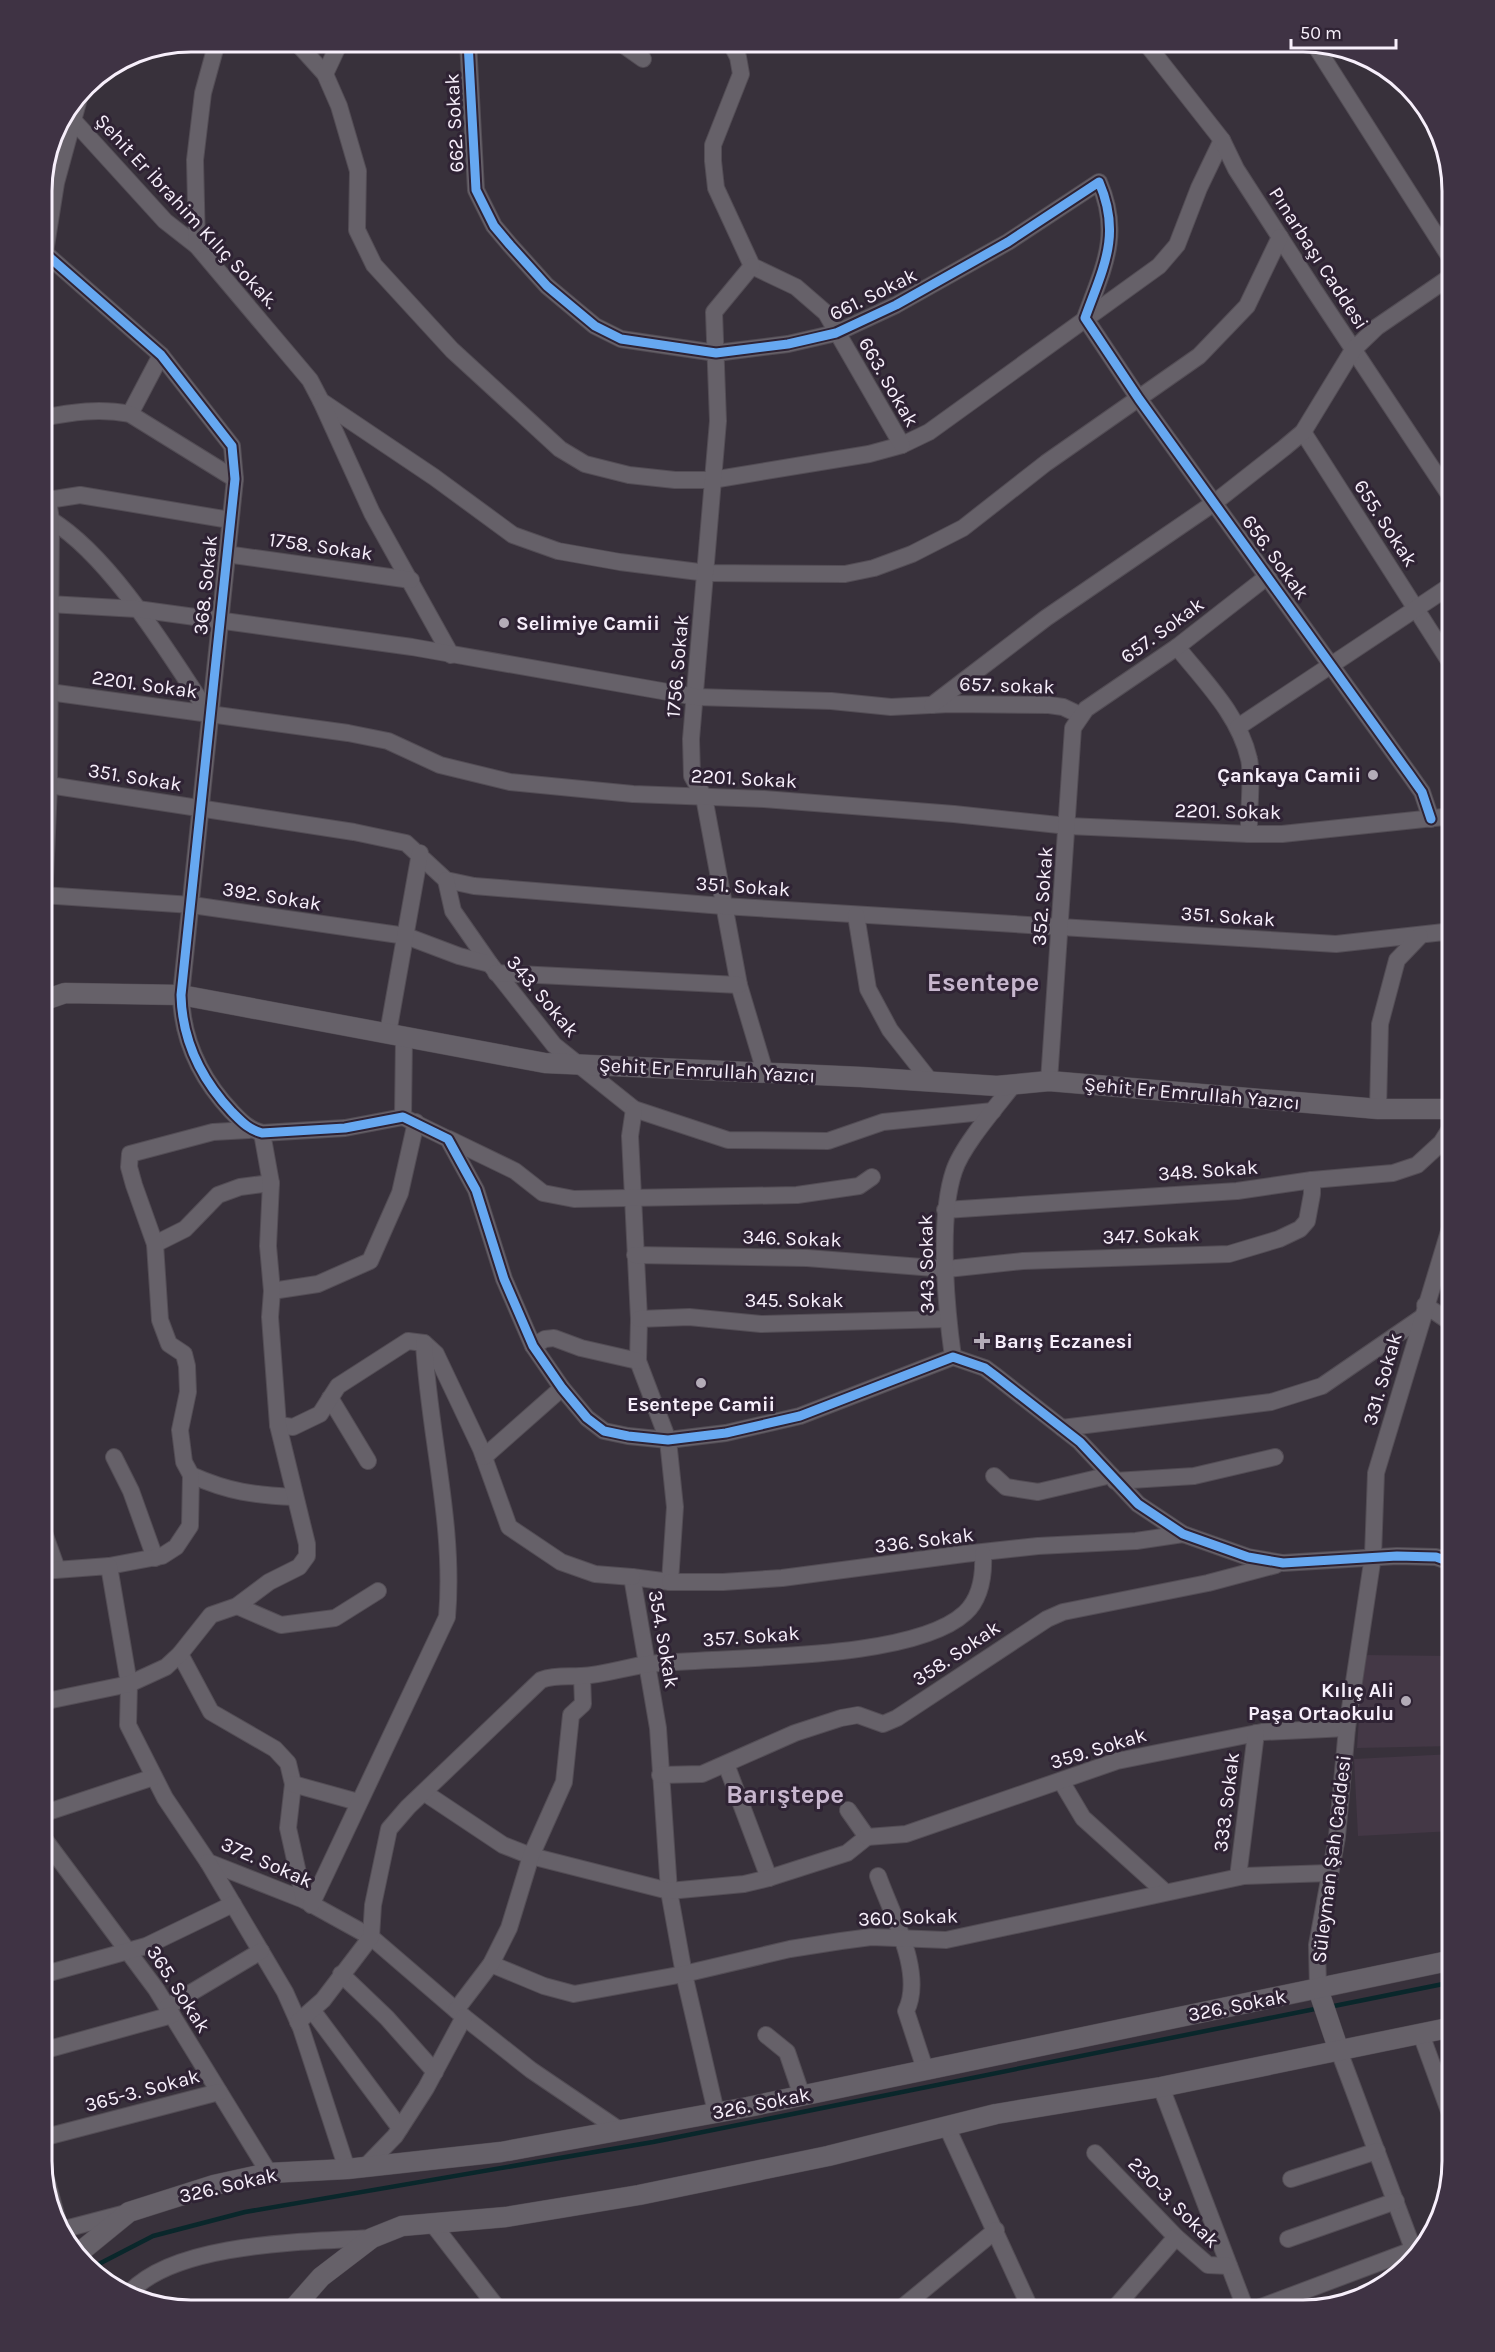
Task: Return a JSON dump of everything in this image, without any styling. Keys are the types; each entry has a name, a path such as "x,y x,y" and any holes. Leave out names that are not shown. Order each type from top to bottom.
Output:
{"street":[{"path":"197,246 195,160 203,93 214,53"},
{"path":"306,53 325,74 339,106 358,171 357,230 374,265 436,334 560,449 585,464 629,475 675,480 712,480 869,454 902,445 928,432 1159,266 1177,245 1198,188 1222,140"},
{"path":"325,74 335,53"},
{"name":"662. Sokak","path":"469,53 476,190 481,201"},
{"path":"635,53 643,59"},
{"path":"736,53 741,74 713,145 713,161 716,188 752,266"},
{"name":"Pınarbaşı Caddesi","path":"1154,53 1222,140 1236,169 1442,484"},
{"path":"1320,54 1442,245"},
{"path":"53,204 56,183 73,120"},
{"name":"Şehit Er İbrahim Kılıç Sokak.","path":"73,120 165,221 197,246 310,380 321,401 434,477 513,535 568,553 707,573 845,574 874,568 912,554 963,528 1038,469 1199,356 1247,306 1280,237"},
{"name":"661. Sokak","path":"481,201 494,226 547,286 595,327 621,339 681,350 716,353 788,344 836,333 896,305 1008,242 1099,182 1109,206 1110,247 1085,318"},
{"name":"368. Sokak","path":"53,260 161,355 232,446 236,465 235,479 209,714 202,808 181,995 181,1015 194,1058 205,1080 256,1131"},
{"name":"663. Sokak","path":"752,266 796,286 826,313 902,445"},
{"name":"1756. Sokak","path":"752,266 714,312 718,421 707,573 691,739 692,776 704,797 739,985 765,1072"},
{"path":"931,705 1046,618 1214,503 1303,432 1353,350 1377,327 1442,283"},
{"name":"656. Sokak","path":"1085,318 1139,399 1422,792 1431,819"},
{"path":"130,414 161,355"},
{"path":"321,401 372,513 451,655"},
{"path":"53,416 75,411 113,411 130,414 235,479"},
{"name":"655. Sokak","path":"1303,432 1442,650"},
{"path":"53,494 80,495 230,520"},
{"path":"53,521 65,529 90,553 137,609 209,714"},
{"name":"1758. Sokak","path":"226,554 411,580"},
{"name":"657. Sokak","path":"1080,715 1177,647 1268,576"},
{"path":"1238,727 1442,591"},
{"name":"657. sokak","path":"53,604 137,609 220,620 451,655 696,697 831,701 891,707 1049,705 1064,707 1080,715"},
{"path":"1177,647 1230,713 1238,727 1250,762 1249,834"},
{"name":"2201. Sokak","path":"53,692 388,741 440,765 510,782 633,794 954,814 1068,826 1249,834 1282,834 1442,818"},
{"name":"352. Sokak","path":"1049,1081 1073,728 1080,715"},
{"name":"351. Sokak","path":"53,778 202,808 354,832 406,843 420,853 446,880 474,886 856,915 1336,944 1442,933"},
{"path":"272,1291 302,1289 370,1261 399,1193 409,1119 392,1001 420,853"},
{"name":"343. Sokak","path":"446,880 453,911 493,968 554,1045 634,1109 728,1140 828,1141 883,1122 993,1111"},
{"name":"392. Sokak","path":"53,896 192,905 406,936 493,968 739,985"},
{"path":"856,915 868,989 890,1030 931,1082"},
{"path":"1378,1109 1380,1024 1397,960 1420,936"},
{"name":"Şehit Er Emrullah Yazıcı","path":"53,997 65,993 181,995 545,1063 765,1072 931,1082 1014,1084 1049,1081 1378,1109 1442,1109"},
{"name":"343. Sokak","path":"953,1357 948,1319 945,1210 954,1169 1014,1084"},
{"name":"354. Sokak","path":"634,1109 630,1137 639,1319 638,1361 668,1440 675,1507 670,1582 632,1577 658,1728 669,1891 684,1974 716,2112"},
{"path":"52,1570 109,1566 155,1558 176,1546 190,1526 191,1475 184,1462 180,1430 188,1392 187,1366 184,1354 169,1344 160,1320 155,1244 129,1167 130,1154 213,1132 345,1128 409,1119 515,1171 543,1193 574,1199 797,1195 859,1186 872,1177"},
{"path":"52,1700 129,1684 166,1667 180,1654 195,1632 211,1615 237,1606 269,1582 299,1567 307,1556 307,1544 278,1425 270,1317 272,1291 268,1246 271,1182 256,1131"},
{"path":"448,1139 476,1190 487,1232 504,1279 533,1346 562,1388 587,1418 604,1431 628,1437 668,1440 726,1433 800,1416 953,1357 986,1368 1062,1428 1138,1504 1183,1534 1248,1557 1283,1563 1373,1556 1436,1557 1442,1559"},
{"name":"348. Sokak","path":"945,1210 1237,1191 1312,1180 1393,1173 1417,1165 1442,1141"},
{"name":"347. Sokak","path":"947,1269 1044,1260 1229,1254 1269,1243 1300,1229 1307,1221 1312,1180"},
{"path":"155,1244 185,1229 218,1195 240,1187 271,1182"},
{"name":"331. Sokak","path":"1373,1556 1376,1473 1442,1252"},
{"name":"346. Sokak","path":"635,1255 807,1258 947,1269"},
{"path":"1062,1428 1271,1402 1322,1386 1423,1312 1442,1320"},
{"name":"345. Sokak","path":"639,1319 689,1317 761,1324 948,1319"},
{"path":"533,1346 545,1339 554,1338 581,1348 638,1361"},
{"path":"278,1425 293,1426 320,1414 338,1386 408,1341 424,1344 436,1354 484,1457 509,1527 561,1562 595,1574 632,1577"},
{"path":"308,1903 447,1617 450,1584 445,1509 424,1344"},
{"path":"484,1457 562,1388"},
{"path":"330,1398 368,1461"},
{"path":"114,1456 131,1491 155,1558"},
{"path":"994,1476 1006,1487 1038,1492 1113,1478 1194,1476 1275,1457"},
{"path":"191,1475 220,1488 247,1495 294,1497"},
{"name":"336. Sokak","path":"670,1582 723,1582 782,1578 1038,1546 1136,1541 1183,1534"},
{"name":"357. Sokak","path":"370,1937 373,1905 389,1829 541,1680 555,1675 582,1676 648,1664 868,1648 933,1632 966,1613 980,1590 983,1554"},
{"name":"Süleyman Şah Caddesi","path":"1373,1556 1347,1728 1337,1837 1317,1945 1318,1989 1396,2201 1415,2243"},
{"name":"358. Sokak","path":"660,1775 702,1774 795,1733 841,1718 858,1715 883,1724 897,1718 1047,1619 1063,1612 1208,1583 1283,1563"},
{"name":"372. Sokak","path":"109,1566 129,1684 128,1725 165,1798 208,1862 308,1903 370,1937 531,2070 618,2129"},
{"path":"237,1606 281,1625 335,1618 378,1591"},
{"path":"180,1654 211,1712 275,1749 288,1764 293,1784 288,1828 308,1903"},
{"path":"208,1862 285,1992 356,2168 400,2128 435,2072 460,2013 491,1964 510,1928 531,1856 564,1782 571,1715 583,1704 582,1676"},
{"name":"359. Sokak","path":"867,1837 906,1834 1117,1761 1256,1733 1347,1728"},
{"name":"333. Sokak","path":"1238,1877 1256,1733"},
{"path":"726,1764 769,1878"},
{"path":"52,1811 154,1777"},
{"path":"1061,1781 1083,1818 1165,1892"},
{"path":"293,1784 358,1802"},
{"path":"425,1793 503,1845 531,1856 669,1891 744,1884 847,1853 867,1837 848,1810"},
{"name":"365. Sokak","path":"52,1849 130,1951 269,2173"},
{"name":"360. Sokak","path":"491,1964 544,1986 574,1994 684,1974 820,1944 871,1937 905,1941 946,1940 1238,1877 1330,1873"},
{"path":"879,1876 905,1941 912,2000 906,2011 926,2069"},
{"path":"52,1972 130,1951 233,1904"},
{"path":"298,2022 322,2000 370,1937"},
{"path":"52,2048 169,2011 261,1951"},
{"name":"326. Sokak","path":"84,2249 129,2212 214,2186 269,2173 356,2168 501,2152 802,2096 1442,1962"},
{"path":"341,1974 387,2018 435,2072"},
{"path":"312,2010 400,2128"},
{"path":"302,2299 321,2277 372,2238 402,2226 506,2217 639,2195 828,2156 996,2114 1161,2087 1442,2029"},
{"path":"1421,2034 1442,2092"},
{"path":"766,2035 787,2052 802,2096"},
{"path":"1161,2087 1242,2300"},
{"name":"365-3. Sokak","path":"52,2135 219,2092"},
{"path":"947,2127 1027,2300"},
{"path":"1291,2179 1377,2151"},
{"name":"230-3. Sokak","path":"1095,2153 1176,2237 1208,2265 1229,2266"},
{"path":"1288,2239 1396,2201"},
{"path":"70,2227 129,2212"},
{"path":"432,2223 491,2299"},
{"path":"912,2300 996,2230"},
{"path":"1122,2300 1176,2237"},
{"path":"135,2287 179,2261 266,2245 372,2238"},
{"path":"1280,2300 1407,2253"}],"shaded area":[{"name":"Kılıç Ali Paşa Ortaokulu","path":"1363,1655 1442,1656 1442,1746 1357,1748"},
{"path":"1442,1755 1442,1832 1358,1836 1354,1759"}],"waterway":[{"path":"1329,2007 1442,1984"},
{"path":"99,2264 153,2236 245,2212 653,2142 1320,2008"}],"cycle path":[{"path":"469,53 476,190 494,226 547,286 595,326 621,339 716,353 788,344 836,333 896,305 1008,242 1099,182 1106,201 1109,235 1103,267 1085,318 1139,399 1422,792 1431,819"},
{"path":"53,260 161,355 232,446 235,479 181,995 185,1028 195,1058 211,1086 242,1122 262,1133 345,1128 403,1117 448,1139 476,1190 504,1279 533,1346 562,1388 587,1418 604,1431 668,1440 726,1433 800,1416 953,1357 985,1368 997,1377 1080,1442 1138,1504 1183,1534 1248,1557 1283,1563 1397,1556 1442,1559"}],"place":[{"name":"Selimiye Camii","path":"504,623"},
{"name":"Çankaya Camii","path":"1373,775"},
{"name":"Barış Eczanesi","path":"982,1341"},
{"name":"Esentepe Camii","path":"701,1383"},
{"name":"Kılıç Ali Paşa Ortaokulu","path":"1406,1701"}],"district":[{"name":"Esentepe","path":"983,982"},
{"name":"Barıştepe","path":"785,1794"}]}
